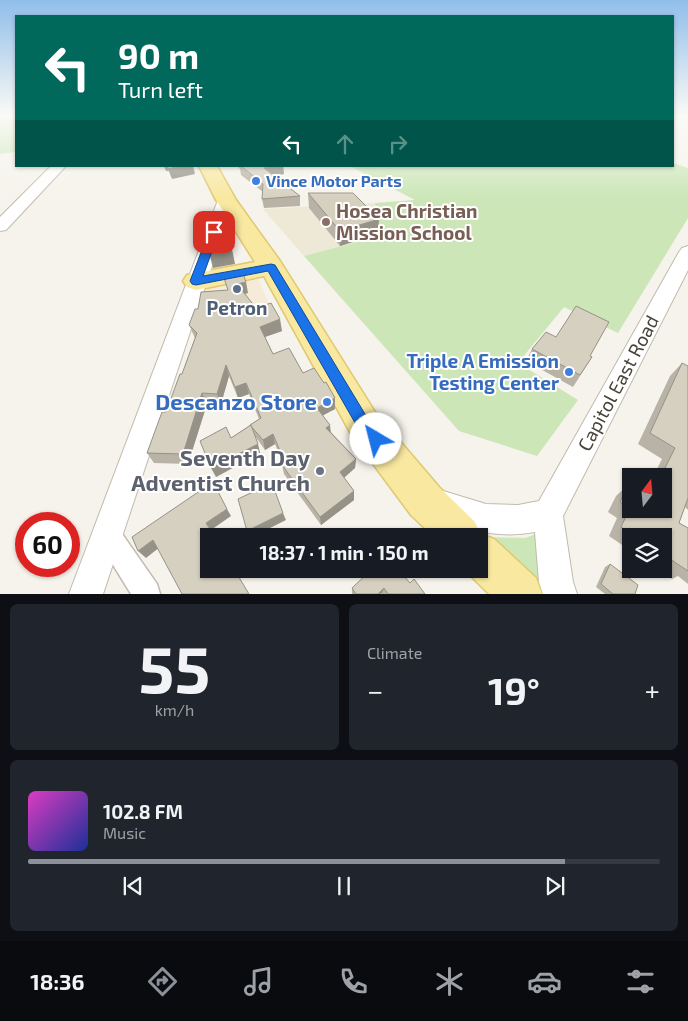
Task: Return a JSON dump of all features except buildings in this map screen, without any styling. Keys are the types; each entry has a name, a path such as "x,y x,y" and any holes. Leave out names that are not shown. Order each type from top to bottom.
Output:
{"main road":[{"path":"209,167 226,200 271,267 363,424 425,500 453,528"},
{"path":"196,281 271,267"},
{"path":"488,563 520,594"}],"street":[{"path":"0,226 58,167"},
{"path":"86,594 226,200"},
{"name":"Capitol East Road","path":"548,514 688,252"},
{"path":"425,500 486,519 518,520 548,514 556,582 560,594"},
{"path":"107,534 147,594"}],"shaded area":[{"name":"Hosea Christian Mission School","path":"375,203 380,236 304,256 263,209"},
{"path":"256,274 271,308 193,318 203,283"}],"green space":[{"path":"0,144 15,144 15,152 0,154"},
{"path":"674,163 688,168 688,218 618,333 564,307 518,363 578,400 537,456 459,431 304,256 380,236 375,203 415,200 352,167 674,167"},
{"path":"539,533 543,593 512,567 488,542 488,537 525,538"}],"place":[{"name":"Vince Motor Parts","path":"256,181"},
{"name":"Hosea Christian Mission School","path":"326,222"},
{"name":"Petron","path":"237,289"},
{"name":"Triple A Emission Testing Center","path":"569,372"},
{"name":"Descanzo Store","path":"327,402"},
{"name":"Seventh Day Adventist Church","path":"320,471"}],"route":[{"path":"214,232 196,281 271,267 363,424 376,439"}]}
